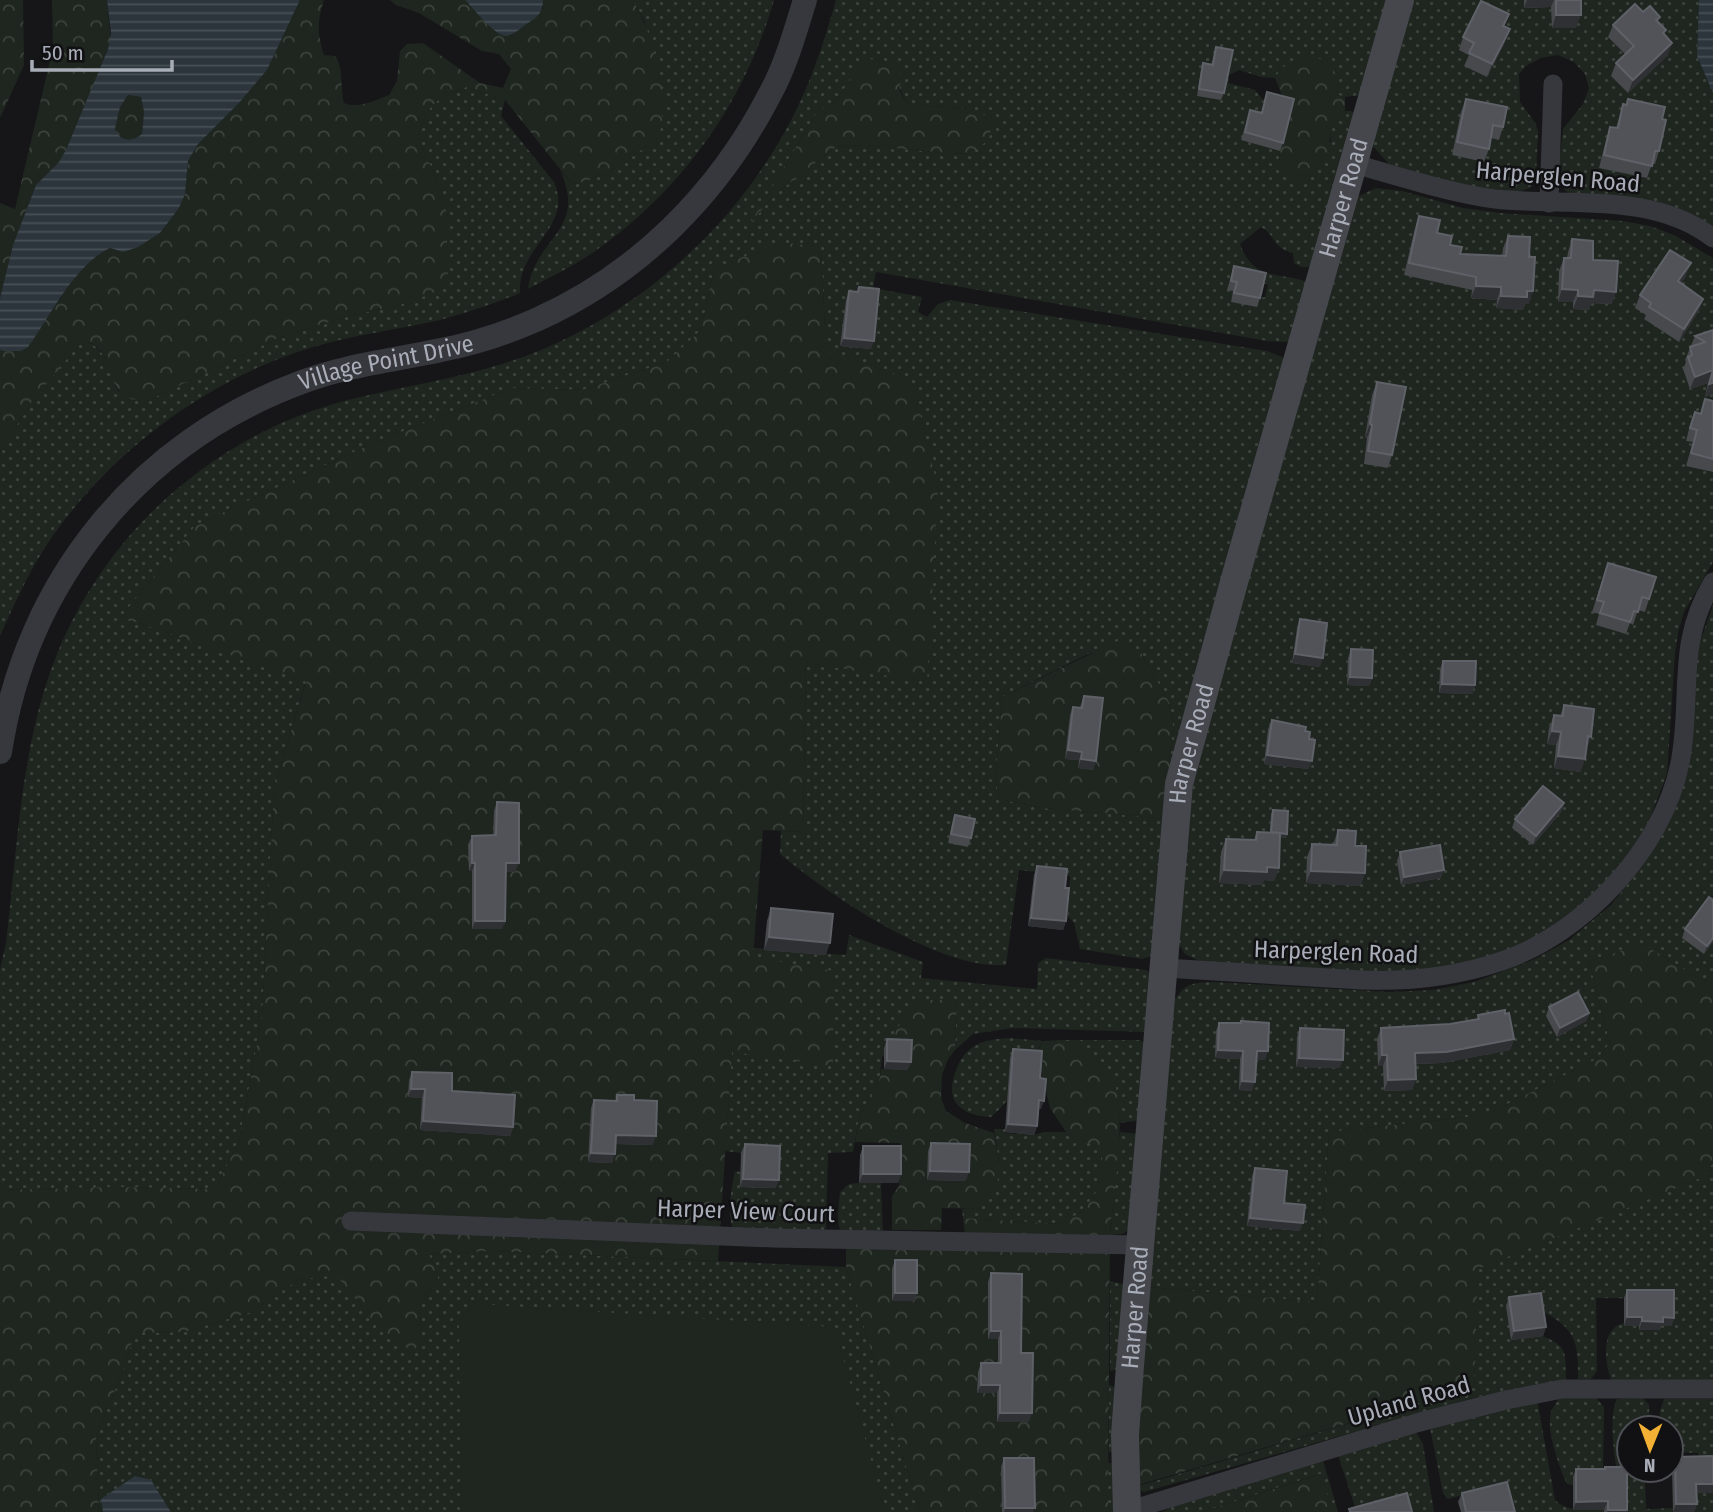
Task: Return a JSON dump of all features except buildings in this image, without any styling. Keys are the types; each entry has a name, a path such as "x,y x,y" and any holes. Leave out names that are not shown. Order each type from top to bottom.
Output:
{"main road":[{"name":"Harper Road","path":"1127,1511 1125,1435 1180,784 1234,582 1400,0"}],"street":[{"name":"Village Point Drive","path":"0,752 5,721 18,676 34,633 55,590 90,536 138,483 196,436 262,399 315,378 372,363 443,350 504,332 537,319 605,282 655,244 702,198 736,152 771,93 792,43 805,0"},
{"path":"1549,203 1553,84"},
{"name":"Harperglen Road","path":"1354,164 1461,193 1495,199 1621,205 1650,210 1681,220 1713,238"},
{"name":"Harperglen Road","path":"1165,968 1361,980 1434,978 1505,960 1537,945 1567,926 1612,888 1642,851 1659,821 1672,790 1685,735 1686,673 1691,634 1697,614 1713,582"},
{"name":"Harper View Court","path":"351,1221 774,1238 1140,1245"},
{"name":"Upland Road","path":"1127,1511 1420,1422 1506,1400 1562,1389 1713,1389"}],"green space":[{"path":"0,0 23,0 24,65 0,118"},
{"path":"52,0 107,0 111,41 62,159 36,185 13,245 0,298 0,203 15,209 53,48"},
{"path":"300,0 324,0 319,34 324,55 335,56 341,72 344,103 355,105 389,95 397,81 400,51 407,44 423,43 480,83 503,88 511,69 499,54 482,51 419,13 396,5 390,0 465,0 477,12 543,9 543,0 633,0 648,32 659,67 663,102 659,137 596,178 572,184 505,100 466,87 447,95 430,109 418,137 446,202 448,277 433,293 407,303 345,317 278,338 149,400 131,399 120,392 101,351 83,340 32,401 0,452 0,350 21,351 72,281 96,256 110,248 119,251 160,233 179,208 185,193 188,161 198,144 267,70"},
{"path":"633,0 774,0 762,37 728,107 684,170 658,199 598,249 528,289 533,271 564,221 568,207 567,190 560,170 572,184 596,178 659,137 645,22"},
{"path":"836,0 1387,0 1361,95 1338,95 1335,81 1281,69 1275,78 1239,70 1229,75 1228,83 1255,90 1264,101 1258,122 1242,140 1280,151 1279,161 1331,142 1331,128 1345,111 1351,111 1357,116 1315,264 1304,267 1294,263 1293,253 1277,245 1261,227 1240,244 1253,265 1261,270 1310,283 1294,338 1287,342 1267,341 876,272 873,288 922,297 918,312 927,317 938,304 950,300 1267,351 1282,357 1286,364 1177,764 1169,760 1173,729 1170,704 1141,653 1090,653 1002,697 996,776 998,799 1043,808 1169,819 1155,955 1142,959 1080,949 1074,923 1068,916 1070,876 1019,870 1006,965 980,964 950,956 887,927 856,909 780,854 781,831 803,832 806,663 927,681 892,373 826,352 821,247 714,269 701,330 667,362 583,390 512,388 369,445 196,525 121,617 306,680 274,788 262,1017 239,1142 215,1189 111,1187 0,1190 0,969 6,943 25,779 42,698 55,659 72,621 95,582 122,545 152,512 186,481 263,432 348,400 493,367 541,350 583,330 662,277 697,246 730,211 759,173 784,133 805,91","holes":["866,59 886,61 908,105 969,108 972,154 864,145 836,147 774,195 752,221 820,107 824,108 836,100","1262,283 1268,285 1265,297 1232,302 1233,291"]},
{"path":"1411,0 1699,0 1697,56 1713,93 1713,231 1568,193 1560,185 1558,175 1563,129 1583,104 1589,88 1585,74 1574,62 1558,55 1541,58 1526,66 1519,74 1520,102 1536,124 1538,132 1536,178 1530,188 1517,192 1459,185 1389,164 1371,144"},
{"path":"1312,57 1328,61 1334,71 1338,95 1345,97 1345,111 1331,129 1329,160 1305,182 1292,180 1284,175 1279,161 1285,103 1275,78 1290,62"},
{"path":"865,59 886,61 901,69 900,91 908,105 969,108 993,119 989,139 972,154 864,145 836,147 774,195 748,227 820,107 824,108 836,100"},
{"path":"466,87 505,100 501,116 554,182 558,198 557,212 527,262 521,277 520,293 440,320 310,348 271,362 196,401 128,452 70,513 33,568 0,636 0,452 32,401 75,347 83,340 91,343 106,360 118,391 149,400 278,338 345,317 407,303 446,202 418,137 434,104"},
{"path":"128,95 141,97 144,112 142,134 131,139 123,138 115,129 120,107"},
{"path":"1376,188 1402,191 1463,208 1623,221 1650,226 1674,235 1713,258 1713,562 1684,612 1678,633 1667,774 1647,826 1606,883 1583,904 1531,941 1497,955 1417,975 1203,963 1185,954 1179,944 1178,917 1196,758 1359,196"},
{"path":"779,242 821,247 826,351 892,373 915,392 938,489 927,682 806,663 803,832 763,830 753,957 834,971 833,1066 732,1052 718,1261 492,1251 429,1254 438,1278 421,1300 420,1337 414,1353 378,1327 336,1275 298,1280 251,1312 184,1332 135,1333 96,1437 99,1512 0,1512 0,1190 111,1187 215,1189 239,1142 262,1017 274,788 306,681 121,617 196,525 369,445 512,388 583,390 667,362 701,330 714,269"},
{"path":"1713,605 1713,972 1705,982 1643,944 1589,961 1610,1043 1597,1059 1486,1115 1329,1132 1317,1302 1148,1287 1170,1007 1179,994 1191,985 1213,982 1389,992 1433,990 1474,982 1535,959 1569,940 1611,905 1643,865 1676,807 1686,777 1695,656"},
{"path":"1117,641 1141,653 1170,704 1173,729 1169,760 1177,764 1169,819 1043,808 998,799 996,777 1002,697"},
{"path":"849,935 923,962 921,978 1037,989 1038,963 1046,958 1146,970 1154,976 1144,1032 1013,1028 973,1034 955,1050 957,1000 882,1057 879,1083 859,1117 853,1152 828,1153 826,1227 823,1232 733,1228 730,1200 735,1171 741,1172 741,1153 725,1151 732,1051 833,1065 753,957 753,948 846,955"},
{"path":"1643,944 1705,982 1713,972 1713,1163 1703,1177 1478,1269 1474,1386 1135,1486 1148,1287 1317,1302 1329,1132 1486,1115 1597,1059 1610,1043 1589,961"},
{"path":"913,1000 957,1000 955,1050 942,1075 941,1098 946,1111 965,1123 994,1133 999,1163 997,1190 977,1209 942,1208 941,1230 892,1230 892,1196 899,1186 900,1143 855,1142 859,1117 879,1083 881,1069 909,1070 909,1048 884,1048"},
{"path":"1009,1038 1043,1041 1014,1091 991,1117 962,1109 953,1097 952,1089 961,1059 977,1045 990,1040"},
{"path":"1060,1040 1140,1040 1146,1044 1141,1120 1120,1123 1120,1108 1075,1044"},
{"path":"1043,1041 1075,1043 1100,1064 1115,1083 1120,1108 1119,1153 1110,1231 1108,1512 920,1512 846,1267 846,1248 967,1249 963,1218 1060,1224 1083,1211 1099,1188 1103,1150 1066,1132 1050,1108 1039,1060 1034,1060"},
{"path":"994,1129 1005,1129 1005,1133 1034,1135 1066,1132 1104,1150 1099,1188 1083,1211 1060,1224 963,1218 962,1209 977,1209 999,1163"},
{"path":"1120,1132 1140,1134 1132,1228 1122,1234 1110,1235"},
{"path":"1713,1163 1713,1381 1611,1380 1606,1347 1611,1332 1624,1323 1624,1326 1639,1326 1640,1330 1659,1330 1670,1299 1596,1298 1597,1371 1591,1379 1578,1379 1577,1354 1568,1330 1540,1310 1543,1336 1557,1344 1564,1352 1566,1380 1473,1398 1144,1492 1135,1487 1474,1386 1477,1269 1702,1177"},
{"path":"881,1183 883,1236 842,1233 839,1227 840,1192 849,1184"},
{"path":"492,1251 846,1267 920,1512 171,1512 151,1480 101,1499 103,1512 99,1512 96,1437 135,1333 184,1332 251,1312 298,1280 336,1274 420,1337 421,1300 438,1278 429,1254"},
{"path":"1110,1281 1127,1285 1119,1369 1110,1371"},
{"path":"477,1304 835,1327 885,1512 461,1512 459,1321"},
{"path":"1109,1385 1117,1388 1115,1449 1109,1453"},
{"path":"1560,1397 1596,1398 1604,1407 1603,1468 1573,1477 1573,1485 1567,1484 1564,1477 1550,1428 1551,1412"},
{"path":"1643,1398 1649,1405 1649,1414 1615,1414 1615,1460 1612,1422 1617,1399"},
{"path":"1537,1399 1555,1500 1565,1507 1604,1512 1510,1512 1482,1491 1447,1499 1443,1493 1430,1428"},
{"path":"1664,1399 1713,1399 1713,1465 1700,1458 1698,1453 1685,1453 1685,1414 1660,1414"},
{"path":"1416,1432 1423,1444 1434,1512 1406,1512 1376,1503 1355,1507 1338,1455"},
{"path":"1323,1460 1338,1512 1333,1512 1320,1474 1202,1512 1162,1512 1177,1504"},
{"path":"1108,1463 1112,1463 1116,1512 1108,1512"},
{"path":"1321,1474 1333,1512 1202,1512"},
{"path":"1619,1484 1645,1484 1646,1509 1673,1508 1673,1512 1624,1512"},
{"path":"1693,1493 1713,1493 1713,1512 1694,1512"}],"shaded area":[{"path":"107,0 300,0 267,70 198,144 188,161 185,194 179,208 160,233 138,247 123,252 110,248 97,256 74,278 28,347 21,351 0,350 0,298 13,245 36,185 59,162 66,150 108,49 111,33","holes":["128,95 141,97 144,112 142,134 131,139 123,138 115,129 120,107"]},
{"path":"465,0 543,0 542,9 536,18 506,36 490,27"},
{"path":"1699,0 1713,0 1713,93 1697,56"},
{"path":"135,1476 151,1480 171,1512 103,1512 101,1499"}]}
